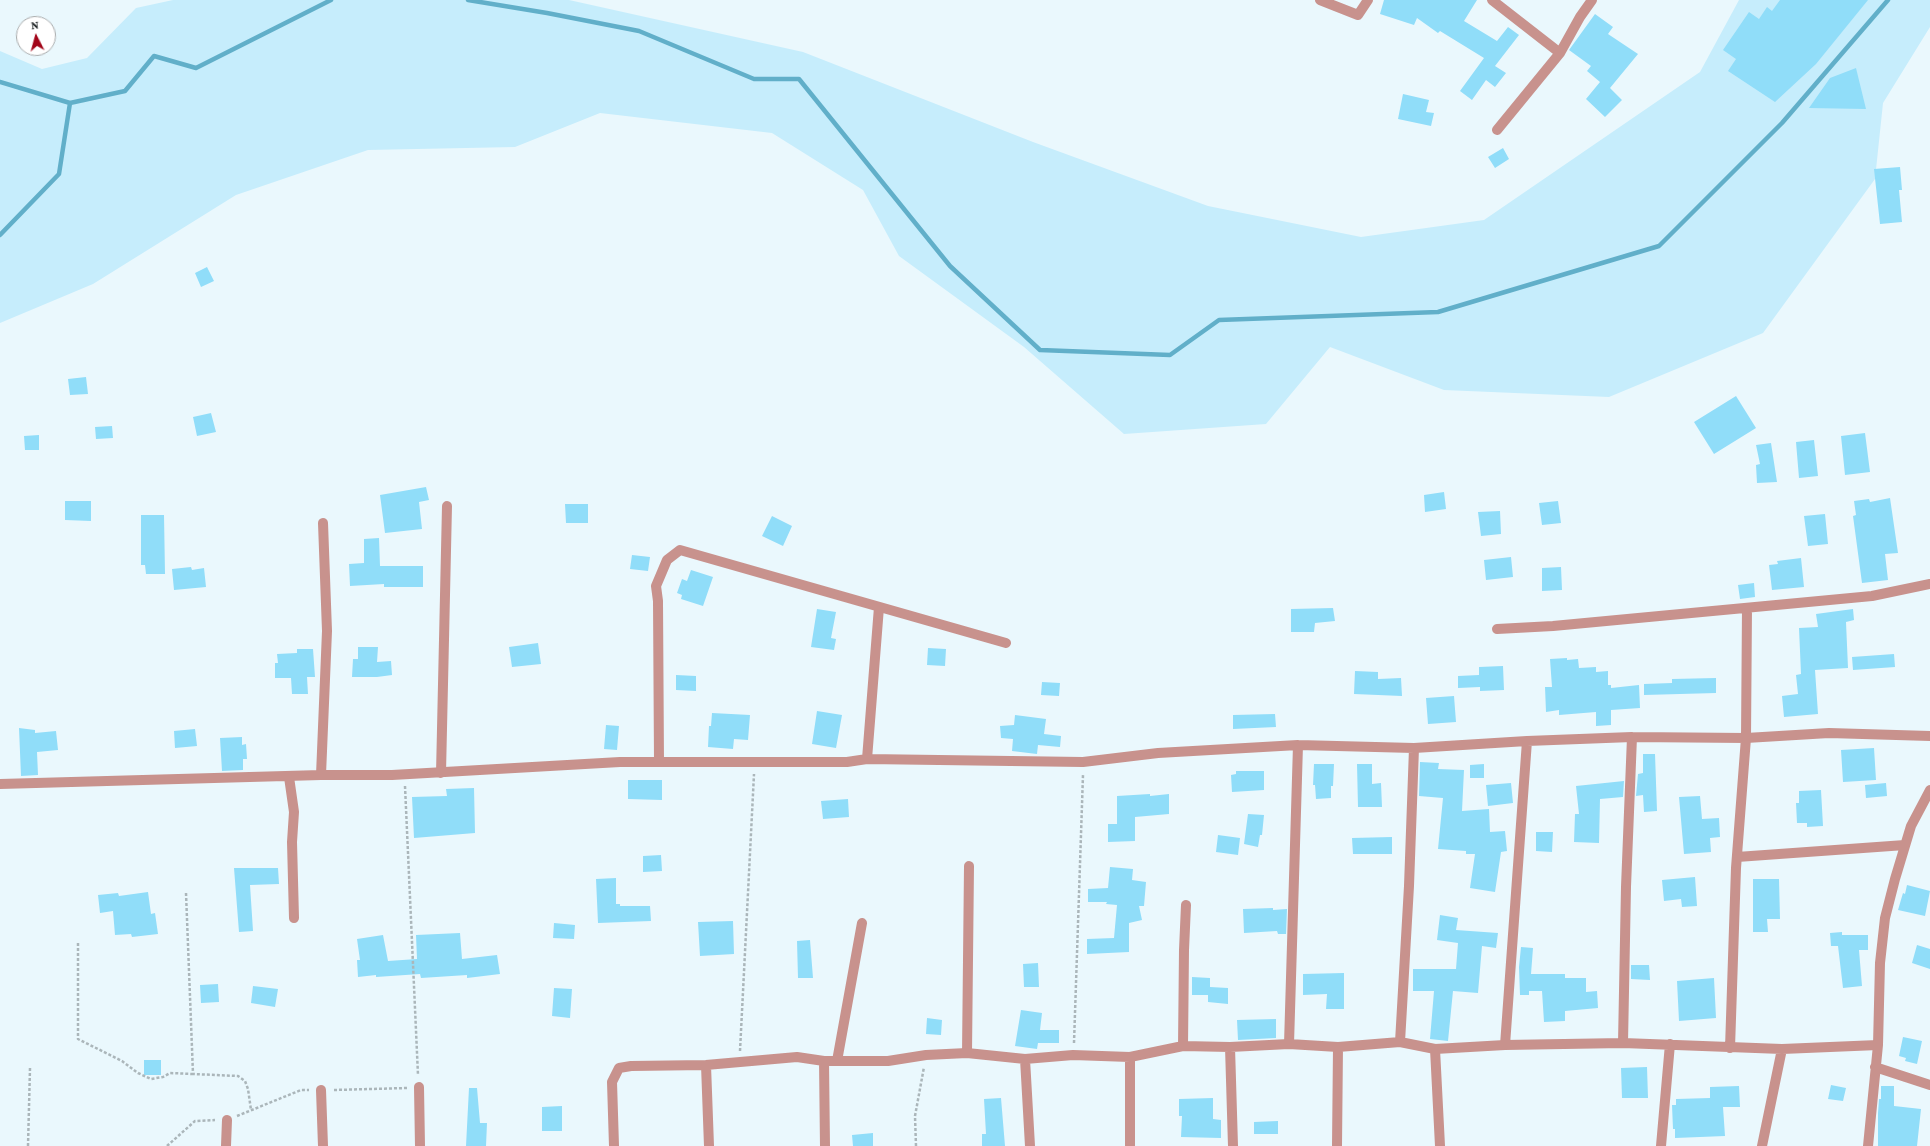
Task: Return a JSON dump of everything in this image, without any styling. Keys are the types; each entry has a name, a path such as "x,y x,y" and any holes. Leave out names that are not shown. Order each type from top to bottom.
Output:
{"street":[{"path":"1320,0 1358,15 1368,0"},
{"path":"1492,0 1560,53"},
{"path":"1497,130 1560,53 1580,17 1592,0"},
{"path":"441,773 447,506"},
{"path":"321,775 327,631 323,523"},
{"path":"659,762 658,601 656,586 667,560 680,550 1006,643"},
{"path":"1497,629 1552,626 1872,596 1930,584"},
{"path":"867,759 879,607"},
{"path":"1730,1048 1737,857 1746,738 1747,608"},
{"path":"0,784 321,775 404,775 620,762 847,762 867,759 1083,762 1158,753 1298,745 1414,748 1527,741 1632,737 1746,738 1829,733 1930,736"},
{"path":"1623,1043 1626,887 1632,737"},
{"path":"1505,1045 1527,741"},
{"path":"1289,1044 1298,745"},
{"path":"1400,1042 1409,886 1414,748"},
{"path":"289,777 294,812 292,842 294,918"},
{"path":"1868,1146 1878,1045 1880,963 1885,918 1911,826 1930,790"},
{"path":"1737,857 1905,845"},
{"path":"967,1053 969,866"},
{"path":"1183,1046 1186,905"},
{"path":"837,1061 862,923"},
{"path":"614,1146 612,1082 619,1068 631,1066 706,1065 797,1057 824,1061 888,1061 926,1055 967,1053 1025,1059 1073,1055 1130,1057 1183,1046 1230,1047 1289,1044 1338,1047 1400,1042 1435,1049 1505,1045 1623,1043 1782,1049 1878,1045"},
{"path":"1661,1146 1670,1044"},
{"path":"1230,1047 1233,1146"},
{"path":"1337,1146 1338,1047"},
{"path":"1435,1049 1440,1146"},
{"path":"1762,1146 1782,1049"},
{"path":"1130,1057 1130,1146"},
{"path":"1025,1059 1030,1146"},
{"path":"824,1061 825,1146"},
{"path":"706,1065 709,1146"},
{"path":"1875,1067 1930,1085"},
{"path":"419,1087 420,1146"},
{"path":"321,1090 322,1146"},
{"path":"226,1146 227,1120"}],"path":[{"path":"740,1061 754,762"},
{"path":"1073,1055 1083,762"},
{"path":"404,775 419,1087"},
{"path":"186,892 193,1074"},
{"path":"78,943 78,1039 122,1061 138,1073 151,1079 163,1077 170,1073 238,1076 245,1081 248,1088 251,1110"},
{"path":"916,1146 915,1116 926,1055"},
{"path":"28,1146 30,1068"},
{"path":"167,1146 195,1121 227,1120"}],"shaded area":[{"path":"173,0 569,0 803,52 1033,142 1208,206 1361,237 1484,220 1700,72 1739,0 1930,0 1930,27 1883,103 1875,179 1763,333 1609,397 1444,390 1330,347 1266,424 1124,434 1024,347 899,256 863,190 772,133 600,113 515,147 368,150 236,195 93,284 0,323 0,51 42,69 87,58 136,8"}],"building":[{"path":"1384,0 1477,0 1464,21 1497,41 1508,27 1519,35 1495,66 1506,73 1495,87 1486,80 1472,100 1460,91 1484,58 1440,31 1438,33 1417,18 1414,25 1380,14"},
{"path":"1780,0 1868,0 1816,64 1775,102 1728,71 1736,59 1723,50 1749,12 1759,19 1767,7 1772,11"},
{"path":"1595,14 1613,27 1608,34 1638,54 1610,88 1622,100 1605,117 1586,99 1600,82 1587,71 1591,66 1569,50"},
{"path":"1856,68 1866,109 1809,108 1830,78"},
{"path":"1403,94 1429,100 1426,112 1434,113 1431,126 1398,119"},
{"path":"1503,148 1509,159 1495,168 1488,157"},
{"path":"1900,167 1902,190 1899,190 1902,222 1880,224 1874,169"},
{"path":"207,267 214,281 201,287 195,273"},
{"path":"86,377 88,394 70,395 68,379"},
{"path":"1736,396 1756,428 1714,454 1694,422"},
{"path":"211,413 216,432 197,436 193,417"},
{"path":"112,426 113,438 96,439 95,427"},
{"path":"1865,433 1870,472 1845,475 1841,436"},
{"path":"39,435 39,450 25,450 24,436"},
{"path":"1814,440 1818,476 1799,478 1796,442"},
{"path":"1771,443 1777,482 1757,483 1756,465 1760,464 1756,445"},
{"path":"426,487 429,500 419,502 422,529 385,533 380,495"},
{"path":"1444,492 1446,509 1425,512 1424,495"},
{"path":"1890,498 1898,553 1885,554 1888,580 1862,583 1853,516 1856,515 1854,501 1869,499 1870,502"},
{"path":"65,501 91,501 91,521 65,520"},
{"path":"1558,501 1561,523 1542,525 1539,503"},
{"path":"565,504 588,504 588,523 566,523"},
{"path":"1500,511 1501,534 1481,536 1478,512"},
{"path":"1825,514 1828,544 1808,546 1804,516"},
{"path":"141,515 164,515 165,574 146,574 145,565 141,565"},
{"path":"772,516 792,526 783,546 762,536"},
{"path":"379,538 380,566 423,566 423,587 384,587 384,584 350,586 349,564 364,563 364,539"},
{"path":"632,555 650,557 648,571 630,569"},
{"path":"1511,557 1513,577 1486,580 1484,560"},
{"path":"1801,558 1804,587 1772,590 1769,565 1778,564 1777,561"},
{"path":"191,567 192,570 204,568 206,587 174,590 172,569"},
{"path":"1561,567 1562,590 1542,591 1542,568"},
{"path":"691,570 713,577 703,606 681,599 682,595 677,593 682,579 687,581"},
{"path":"1754,583 1755,597 1740,599 1738,585"},
{"path":"1333,608 1335,621 1315,623 1314,632 1291,632 1291,609"},
{"path":"817,609 836,612 831,638 836,639 834,650 811,647"},
{"path":"1853,609 1854,620 1846,622 1848,668 1815,670 1818,714 1784,717 1782,696 1798,694 1796,675 1801,674 1799,628 1818,627 1816,614"},
{"path":"538,643 541,664 512,667 509,647"},
{"path":"358,647 378,647 377,662 391,661 392,675 377,677 352,677 353,659 358,659"},
{"path":"928,648 946,649 945,666 927,665"},
{"path":"297,649 313,649 315,677 307,677 308,694 292,694 291,678 275,678 275,663 278,663 277,654 297,653"},
{"path":"1894,654 1895,667 1853,670 1852,657"},
{"path":"1567,658 1567,660 1578,659 1579,668 1596,667 1596,672 1608,671 1608,685 1611,685 1611,688 1639,685 1640,708 1611,710 1611,725 1596,726 1596,712 1559,715 1559,710 1546,712 1545,687 1552,687 1550,659"},
{"path":"1503,666 1504,690 1480,691 1480,687 1458,688 1458,676 1479,675 1479,667"},
{"path":"1355,671 1378,672 1378,679 1401,678 1402,696 1354,694"},
{"path":"676,675 696,676 696,691 676,690"},
{"path":"1716,678 1716,693 1644,695 1644,684 1672,683 1672,679"},
{"path":"1042,682 1060,683 1059,696 1041,695"},
{"path":"1454,696 1456,722 1428,724 1426,698"},
{"path":"817,711 842,715 836,748 812,744"},
{"path":"712,713 750,715 748,740 734,739 733,749 708,747 709,726 711,726"},
{"path":"1275,714 1276,727 1233,729 1233,715"},
{"path":"1015,715 1046,719 1044,734 1061,736 1060,747 1038,745 1037,754 1012,751 1013,739 1001,738 1000,726 1014,725"},
{"path":"606,725 619,726 617,750 604,749"},
{"path":"19,728 35,730 35,733 56,731 58,750 37,752 38,775 21,776"},
{"path":"195,729 197,746 175,748 174,731"},
{"path":"242,737 242,745 246,744 247,759 243,759 243,770 222,771 220,738"},
{"path":"1874,748 1876,780 1843,782 1841,750"},
{"path":"1643,754 1655,754 1657,811 1644,812 1643,795 1636,796 1638,774 1643,773"},
{"path":"1420,762 1439,763 1438,769 1464,770 1462,811 1489,809 1490,832 1505,831 1507,851 1501,852 1495,892 1470,888 1475,854 1466,854 1466,851 1438,849 1443,798 1419,796"},
{"path":"1314,764 1334,764 1331,798 1316,799 1315,785 1313,785"},
{"path":"1357,764 1372,764 1372,784 1381,783 1382,807 1358,807"},
{"path":"1484,764 1484,778 1470,778 1470,765"},
{"path":"1236,771 1264,771 1264,790 1232,792 1231,775 1236,774"},
{"path":"628,780 662,780 662,800 628,799"},
{"path":"1624,781 1623,797 1600,799 1599,843 1574,842 1575,814 1579,814 1576,786"},
{"path":"1511,783 1513,803 1488,806 1486,785"},
{"path":"1886,783 1887,796 1866,798 1865,785"},
{"path":"474,788 475,833 414,838 412,797 447,796 446,789"},
{"path":"1821,790 1823,826 1807,827 1807,823 1797,823 1796,803 1799,803 1799,791"},
{"path":"1150,794 1150,796 1169,794 1169,814 1135,817 1135,841 1108,842 1108,824 1117,824 1117,796"},
{"path":"1700,796 1702,819 1719,818 1720,837 1710,838 1711,852 1684,854 1679,797"},
{"path":"848,799 849,817 823,819 821,801"},
{"path":"1248,814 1264,815 1262,835 1260,835 1258,847 1244,844"},
{"path":"1536,832 1553,832 1552,852 1536,851"},
{"path":"1218,835 1240,838 1238,855 1216,852"},
{"path":"1392,837 1392,854 1353,854 1352,838"},
{"path":"661,855 662,871 643,872 643,856"},
{"path":"1110,867 1133,869 1132,880 1146,882 1144,906 1139,906 1142,920 1129,923 1129,952 1087,954 1087,939 1114,938 1117,905 1106,904 1107,902 1088,902 1088,889 1108,888"},
{"path":"234,868 278,868 279,884 250,885 253,931 239,932"},
{"path":"1695,877 1697,906 1682,907 1681,899 1664,901 1662,880"},
{"path":"616,878 616,904 620,904 620,906 650,906 651,921 598,923 596,879"},
{"path":"1753,879 1779,879 1780,919 1767,919 1768,932 1753,932"},
{"path":"1907,885 1930,891 1925,916 1898,910"},
{"path":"148,892 151,914 155,913 158,934 132,937 131,934 115,935 113,911 100,913 98,895 118,893 119,896"},
{"path":"1273,908 1273,910 1287,909 1286,934 1278,934 1277,931 1244,933 1243,909"},
{"path":"1440,915 1458,918 1456,930 1498,933 1496,948 1482,946 1478,993 1453,991 1448,1041 1430,1039 1434,991 1413,991 1413,969 1456,969 1458,943 1437,940"},
{"path":"733,921 734,954 700,956 698,922"},
{"path":"554,923 575,925 574,939 553,938"},
{"path":"1842,932 1842,935 1868,935 1868,950 1859,950 1862,986 1843,988 1838,946 1831,946 1830,933"},
{"path":"460,933 462,959 497,955 500,974 467,978 467,975 421,978 420,974 358,977 357,960 360,960 357,939 383,935 388,961 417,959 416,935"},
{"path":"810,940 813,978 798,978 797,941"},
{"path":"1917,945 1930,949 1930,969 1912,963"},
{"path":"1521,947 1533,948 1531,974 1565,974 1565,978 1586,978 1586,992 1597,991 1598,1008 1565,1011 1565,1021 1544,1022 1542,991 1529,991 1529,995 1520,995 1519,967"},
{"path":"1038,963 1039,987 1024,987 1023,964"},
{"path":"1631,965 1649,965 1650,980 1631,979"},
{"path":"1344,973 1344,1009 1326,1009 1327,994 1303,995 1303,974"},
{"path":"1192,977 1210,978 1210,987 1228,988 1228,1004 1208,1002 1208,995 1192,995"},
{"path":"1714,978 1716,1018 1679,1021 1677,981"},
{"path":"218,984 219,1002 201,1003 200,985"},
{"path":"253,986 278,989 275,1007 251,1003"},
{"path":"554,988 572,989 570,1018 552,1016"},
{"path":"1021,1010 1042,1013 1040,1030 1059,1030 1059,1043 1038,1043 1037,1049 1015,1046"},
{"path":"927,1018 942,1020 941,1035 926,1034"},
{"path":"1276,1019 1276,1038 1238,1040 1237,1020"},
{"path":"1903,1037 1922,1041 1917,1064 1905,1061 1906,1058 1899,1056"},
{"path":"144,1060 161,1060 161,1075 144,1075"},
{"path":"1647,1067 1648,1098 1622,1098 1621,1068"},
{"path":"1831,1085 1846,1088 1843,1101 1828,1099"},
{"path":"1739,1086 1740,1107 1723,1107 1725,1136 1675,1138 1672,1105 1676,1105 1676,1099 1710,1098 1710,1087"},
{"path":"1881,1086 1894,1086 1894,1106 1921,1109 1917,1146 1878,1146 1878,1113 1879,1099 1881,1099"},
{"path":"469,1088 477,1088 480,1123 487,1123 486,1146 466,1146"},
{"path":"1001,1098 1005,1146 982,1146 982,1134 986,1134 984,1099"},
{"path":"1213,1098 1213,1119 1221,1120 1221,1138 1181,1137 1182,1116 1179,1116 1179,1099"},
{"path":"562,1106 562,1131 542,1131 542,1107"},
{"path":"1278,1121 1278,1134 1254,1134 1254,1122"},
{"path":"873,1133 873,1146 853,1146 852,1135"}],"waterway":[{"path":"0,82 70,103 125,91 154,56 196,68 331,0"},
{"path":"468,0 547,13 639,31 754,79 799,79 950,266 1040,350 1170,355 1219,320 1438,312 1659,246 1782,123 1888,0"},
{"path":"0,235 59,174 70,103"}]}
